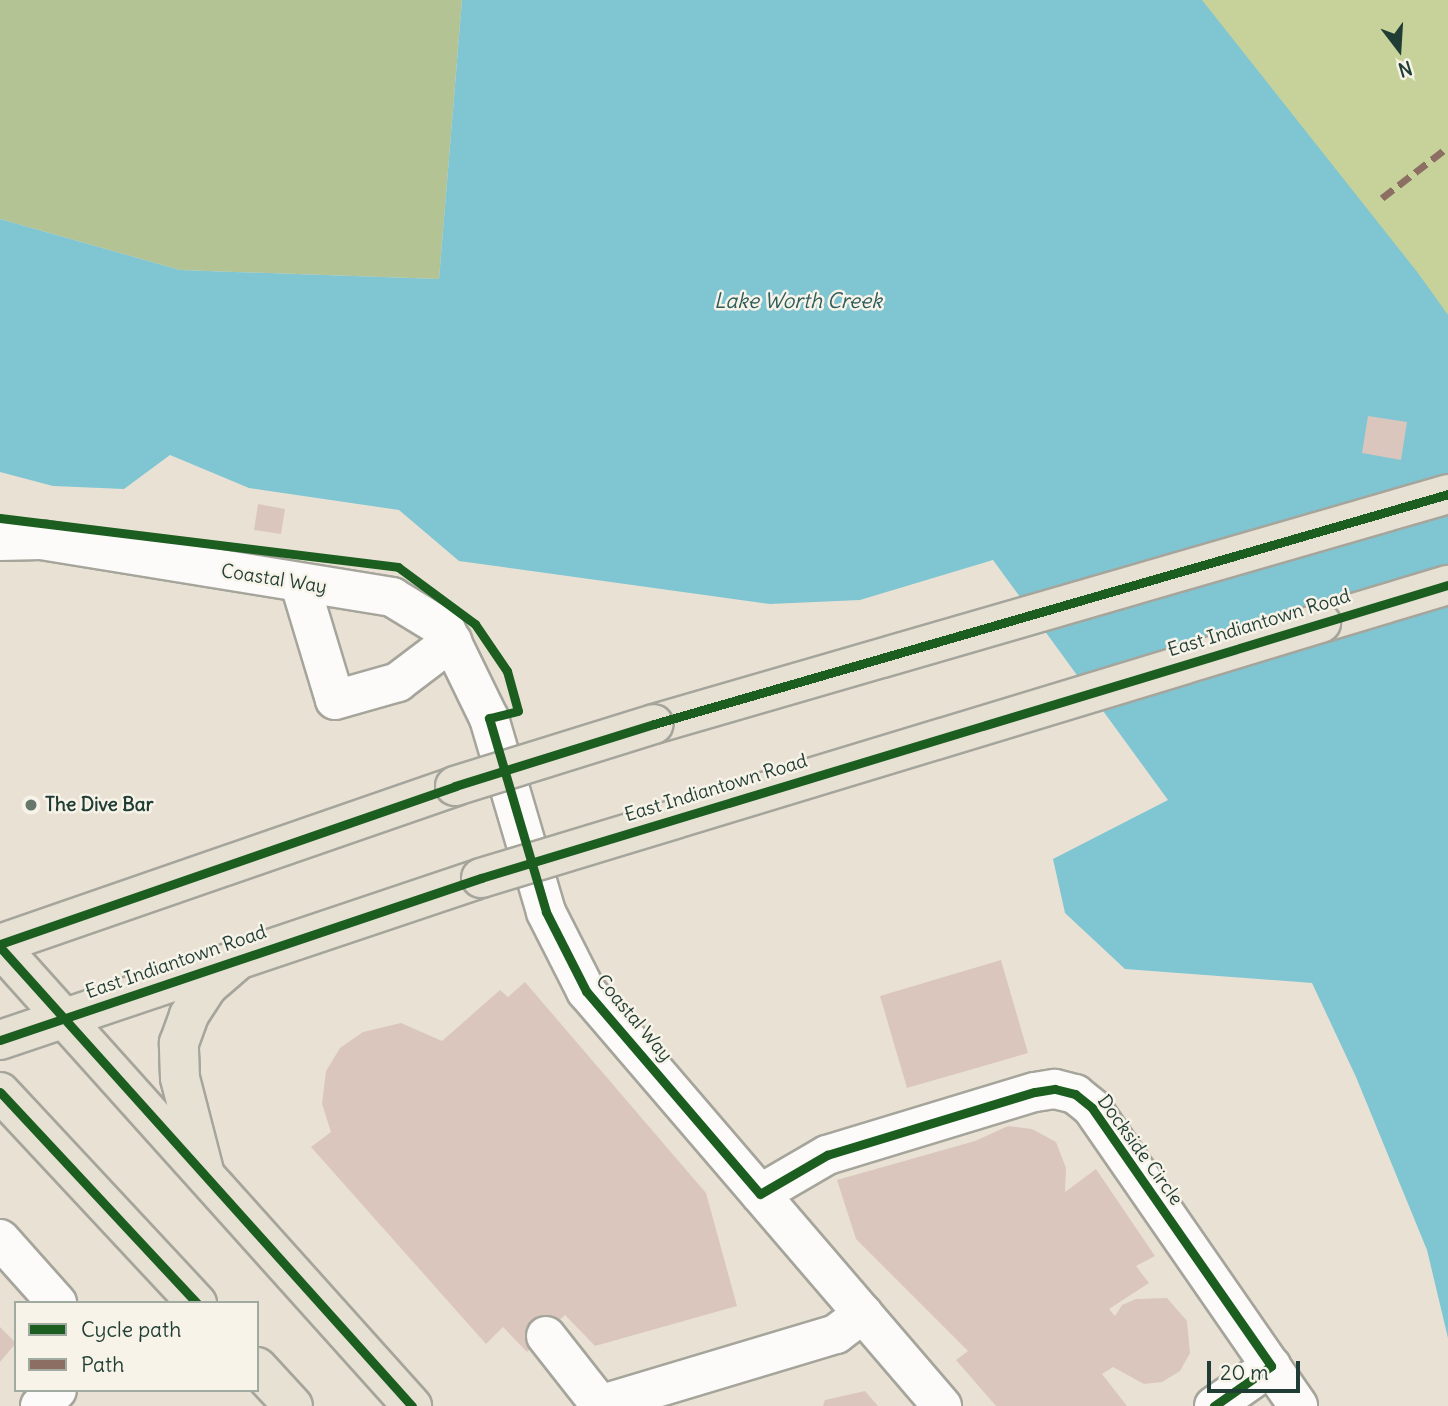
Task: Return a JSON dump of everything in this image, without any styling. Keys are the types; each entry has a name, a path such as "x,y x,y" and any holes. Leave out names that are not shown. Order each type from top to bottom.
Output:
{"main road":[{"path":"412,1406 63,1019 0,945 455,786 654,724 1448,494"},
{"name":"East Indiantown Road","path":"0,1040 481,878 1448,585"},
{"path":"206,1176 180,1078 179,1043 189,1015 208,986 238,960"},
{"path":"0,1092 195,1301"},
{"path":"259,1369 293,1406"}],"street":[{"name":"Coastal Way","path":"0,541 41,540 391,597 446,630 489,718 546,912 586,991 942,1406"},
{"path":"300,584 335,701 398,682 452,641"},
{"name":"Dockside Circle","path":"760,1194 827,1155 1035,1092 1055,1089 1075,1094 1092,1108 1298,1406"},
{"path":"0,1239 55,1301"},
{"path":"546,1336 599,1406 836,1334 863,1314"},
{"path":"1214,1406 1271,1366"},
{"path":"40,1406 55,1392"}],"green space":[{"path":"0,0 462,0 439,279 180,270 0,219"},
{"path":"1187,0 1448,0 1448,318"}],"water":[{"name":"Lake Worth Creek","path":"462,0 1202,0 1418,273 1448,315 1448,1338 1427,1250 1356,1077 1312,983 1125,969 1065,913 1053,859 1168,800 993,560 860,600 770,604 459,561 399,510 249,488 170,455 124,489 53,486 0,472 0,219 180,270 439,279"}],"building":[{"path":"1368,416 1407,422 1401,460 1362,453"},
{"path":"258,504 285,509 281,534 254,530"},
{"path":"1001,960 1028,1053 907,1088 880,996"},
{"path":"525,982 706,1193 737,1306 595,1346 565,1315 527,1352 503,1327 486,1344 311,1147 331,1132 322,1104 326,1071 340,1048 363,1032 401,1023 442,1041 500,990 508,997"},
{"path":"1008,1126 1032,1129 1056,1142 1066,1168 1065,1192 1096,1169 1155,1256 1136,1266 1149,1283 1109,1309 1115,1316 1122,1305 1136,1299 1167,1298 1187,1321 1190,1353 1180,1371 1162,1382 1144,1384 1113,1367 1102,1374 1127,1406 996,1406 956,1360 968,1351 856,1239 837,1180 975,1141"},
{"path":"0,1327 14,1341 14,1345 0,1362"},
{"path":"865,1391 878,1406 823,1406 825,1400"}],"marked path":[{"path":"1382,198 1448,147"}],"cycle path":[{"path":"0,944 455,786 654,724 1448,494"},
{"path":"0,518 398,567 475,624 507,671 518,711 489,718 546,912 586,991 760,1194 827,1155 1035,1092 1055,1089 1075,1094 1092,1108 1271,1366 1214,1406"},
{"path":"0,1040 481,878 1448,585"},
{"path":"0,947 412,1406"},
{"path":"0,1092 195,1301"}],"place":[{"name":"The Dive Bar","path":"31,805"}]}
